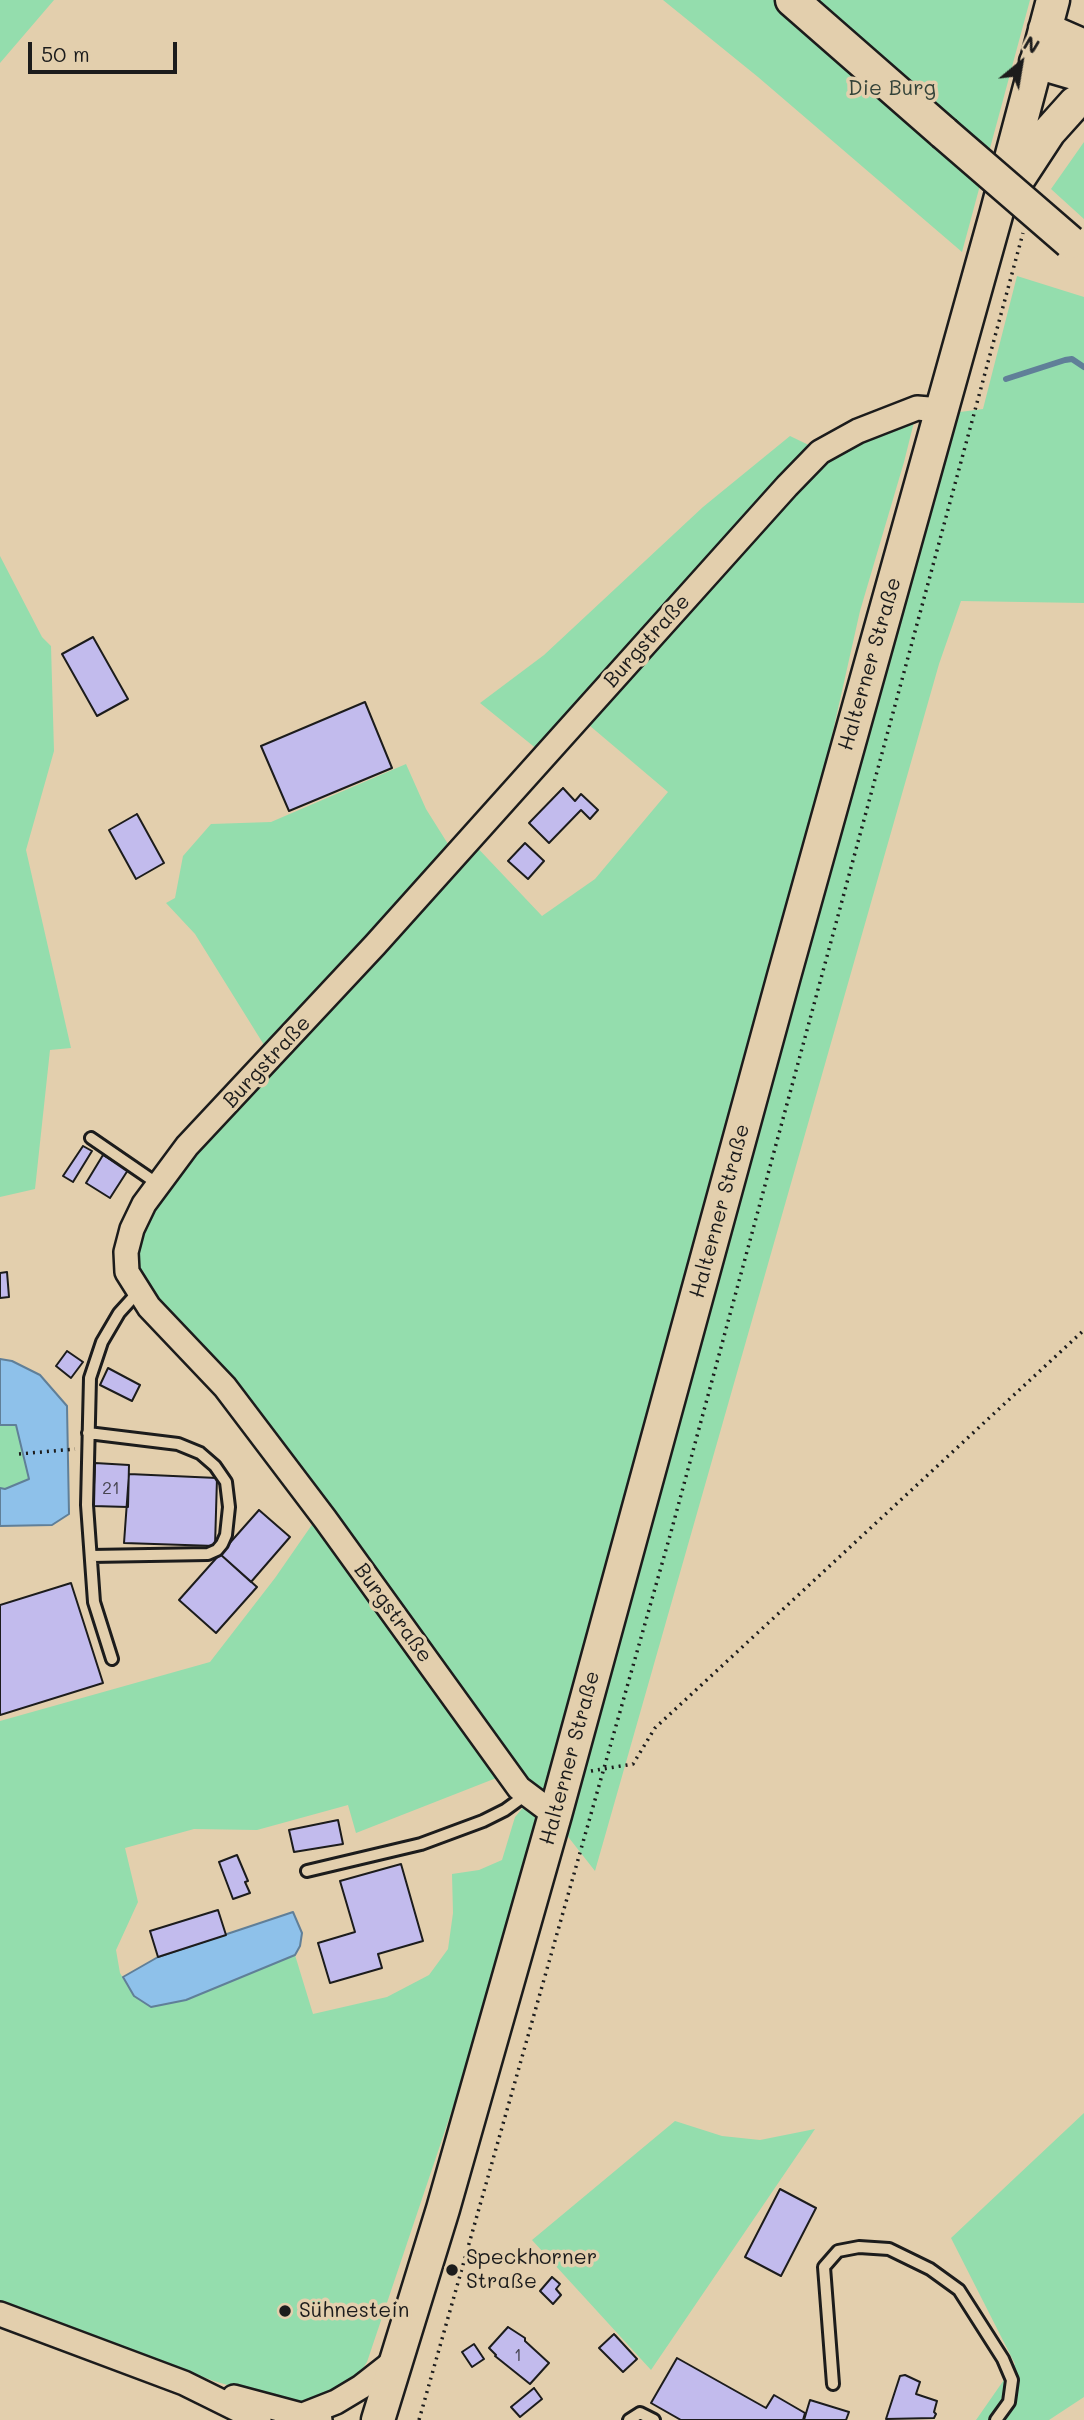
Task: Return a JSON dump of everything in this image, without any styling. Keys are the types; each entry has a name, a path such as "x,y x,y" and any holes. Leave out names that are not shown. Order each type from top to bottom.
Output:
{"main road":[{"path":"792,0 1077,248"},
{"path":"1049,15 1084,46"},
{"name":"Halterner Straße","path":"378,2420 443,2209 555,1815 783,976 996,215 1049,15"},
{"path":"1037,62 1084,76"},
{"path":"996,215 1049,132 1075,103 1084,98"}],"street":[{"name":"Burgstraße","path":"555,1815 519,1788 325,1519 225,1387 138,1292 127,1272 127,1252 132,1228 158,1184 187,1146 375,945 820,452 858,431 917,408 941,410"},
{"path":"0,2314 184,2383 312,2417 361,2387 398,2358"},
{"path":"184,2383 259,2420"}],"lane":[{"path":"91,1138 158,1184"},
{"path":"112,1659 94,1602 87,1505 90,1378 103,1342 119,1313 138,1292"},
{"path":"88,1433 178,1444 200,1453 215,1466 226,1482 229,1507 226,1535 222,1544 208,1554 91,1556"},
{"path":"307,1871 421,1844 483,1821 505,1810 527,1794"},
{"path":"833,2384 824,2267 838,2251 859,2247 889,2249 930,2269 959,2290 1003,2359 1012,2381 1009,2402 996,2420"},
{"path":"628,2420 639,2413 654,2420"}],"path":[{"path":"419,2420 682,1492 1025,229"},
{"path":"566,1774 633,1764 655,1728 1084,1330"},
{"path":"19,1454 88,1449"}],"green space":[{"path":"0,0 54,0 0,63"},
{"name":"Die Burg","path":"663,0 1030,0 962,252 758,77"},
{"path":"1084,142 1084,219 1051,189"},
{"path":"1017,276 1084,297 1084,603 961,601 939,664 595,1871 150,1305 130,1252 148,1206 471,841 542,916 595,879 668,792 583,720 822,453 917,410 860,611 806,851 768,964 797,976 960,412 983,409"},
{"path":"790,436 819,450 543,754 480,703 544,655 703,507"},
{"path":"0,556 42,637 51,646 54,751 26,850 71,1048 50,1050 35,1189 0,1197"},
{"path":"406,764 426,809 453,852 269,1053 195,934 166,903 175,898 183,856 211,824 271,822"},
{"path":"0,1425 16,1425 29,1480 5,1489 0,1488"},
{"path":"318,1516 504,1775 356,1833 348,1805 257,1830 194,1829 125,1848 138,1902 116,1950 120,1973 134,1996 186,2000 295,1955 313,2014 387,1997 429,1975 448,1949 453,1913 452,1874 479,1870 502,1860 515,1817 526,1804 546,1831 367,2362 359,2374 328,2399 295,2405 214,2381 0,2304 0,1721 210,1662 275,1578"},
{"path":"1084,2113 1084,2397 1049,2420 976,2420 1015,2364 951,2238"},
{"path":"675,2121 722,2136 760,2140 815,2129 651,2370 532,2240"}],"water":[{"path":"0,1359 12,1361 40,1375 67,1406 69,1514 52,1525 0,1526 0,1488 5,1489 29,1479 16,1425 0,1425"},
{"path":"293,1912 302,1933 295,1955 186,2000 151,2007 134,1996 123,1977 158,1957"}],"building":[{"path":"93,637 128,699 97,716 62,654"},
{"path":"365,702 392,768 289,811 261,746"},
{"path":"563,788 575,801 581,794 598,810 590,819 581,810 549,843 529,823"},
{"path":"137,814 164,863 136,879 109,830"},
{"path":"525,843 544,861 528,879 508,861"},
{"path":"83,1146 92,1151 73,1182 63,1176"},
{"path":"103,1155 128,1170 110,1198 86,1183"},
{"path":"7,1272 9,1297 0,1298 0,1273"},
{"path":"67,1351 83,1362 71,1378 56,1366"},
{"path":"108,1368 140,1385 132,1401 100,1385"},
{"path":"95,1463 129,1465 128,1507 93,1506"},
{"path":"129,1474 217,1478 215,1546 124,1543"},
{"path":"259,1510 290,1537 251,1582 220,1554"},
{"path":"220,1554 257,1587 216,1633 179,1600"},
{"path":"71,1583 103,1683 0,1715 0,1605"},
{"path":"338,1820 343,1844 294,1852 289,1830"},
{"path":"237,1855 250,1893 233,1899 219,1862"},
{"path":"401,1864 423,1941 378,1954 382,1968 330,1983 318,1943 355,1932 340,1881"},
{"path":"218,1910 226,1935 158,1957 150,1931"},
{"path":"780,2189 816,2208 781,2276 745,2257"},
{"path":"552,2277 560,2284 556,2289 561,2295 553,2304 540,2291"},
{"path":"508,2327 525,2338 549,2363 530,2384 489,2348"},
{"path":"614,2334 637,2359 623,2372 599,2348"},
{"path":"474,2344 484,2359 472,2367 462,2352"},
{"path":"677,2358 766,2408 774,2395 805,2413 803,2420 681,2420 651,2403"},
{"path":"905,2375 920,2382 916,2394 937,2401 934,2418 886,2419 900,2376"},
{"path":"534,2388 542,2399 520,2417 511,2407"},
{"path":"810,2400 849,2412 846,2420 804,2420"}],"waterway":[{"path":"1006,379 1065,360 1072,359 1084,367"}],"place":[{"name":"Speckhorner Straße","path":"452,2270"},
{"name":"Sühnestein","path":"285,2311"}]}
